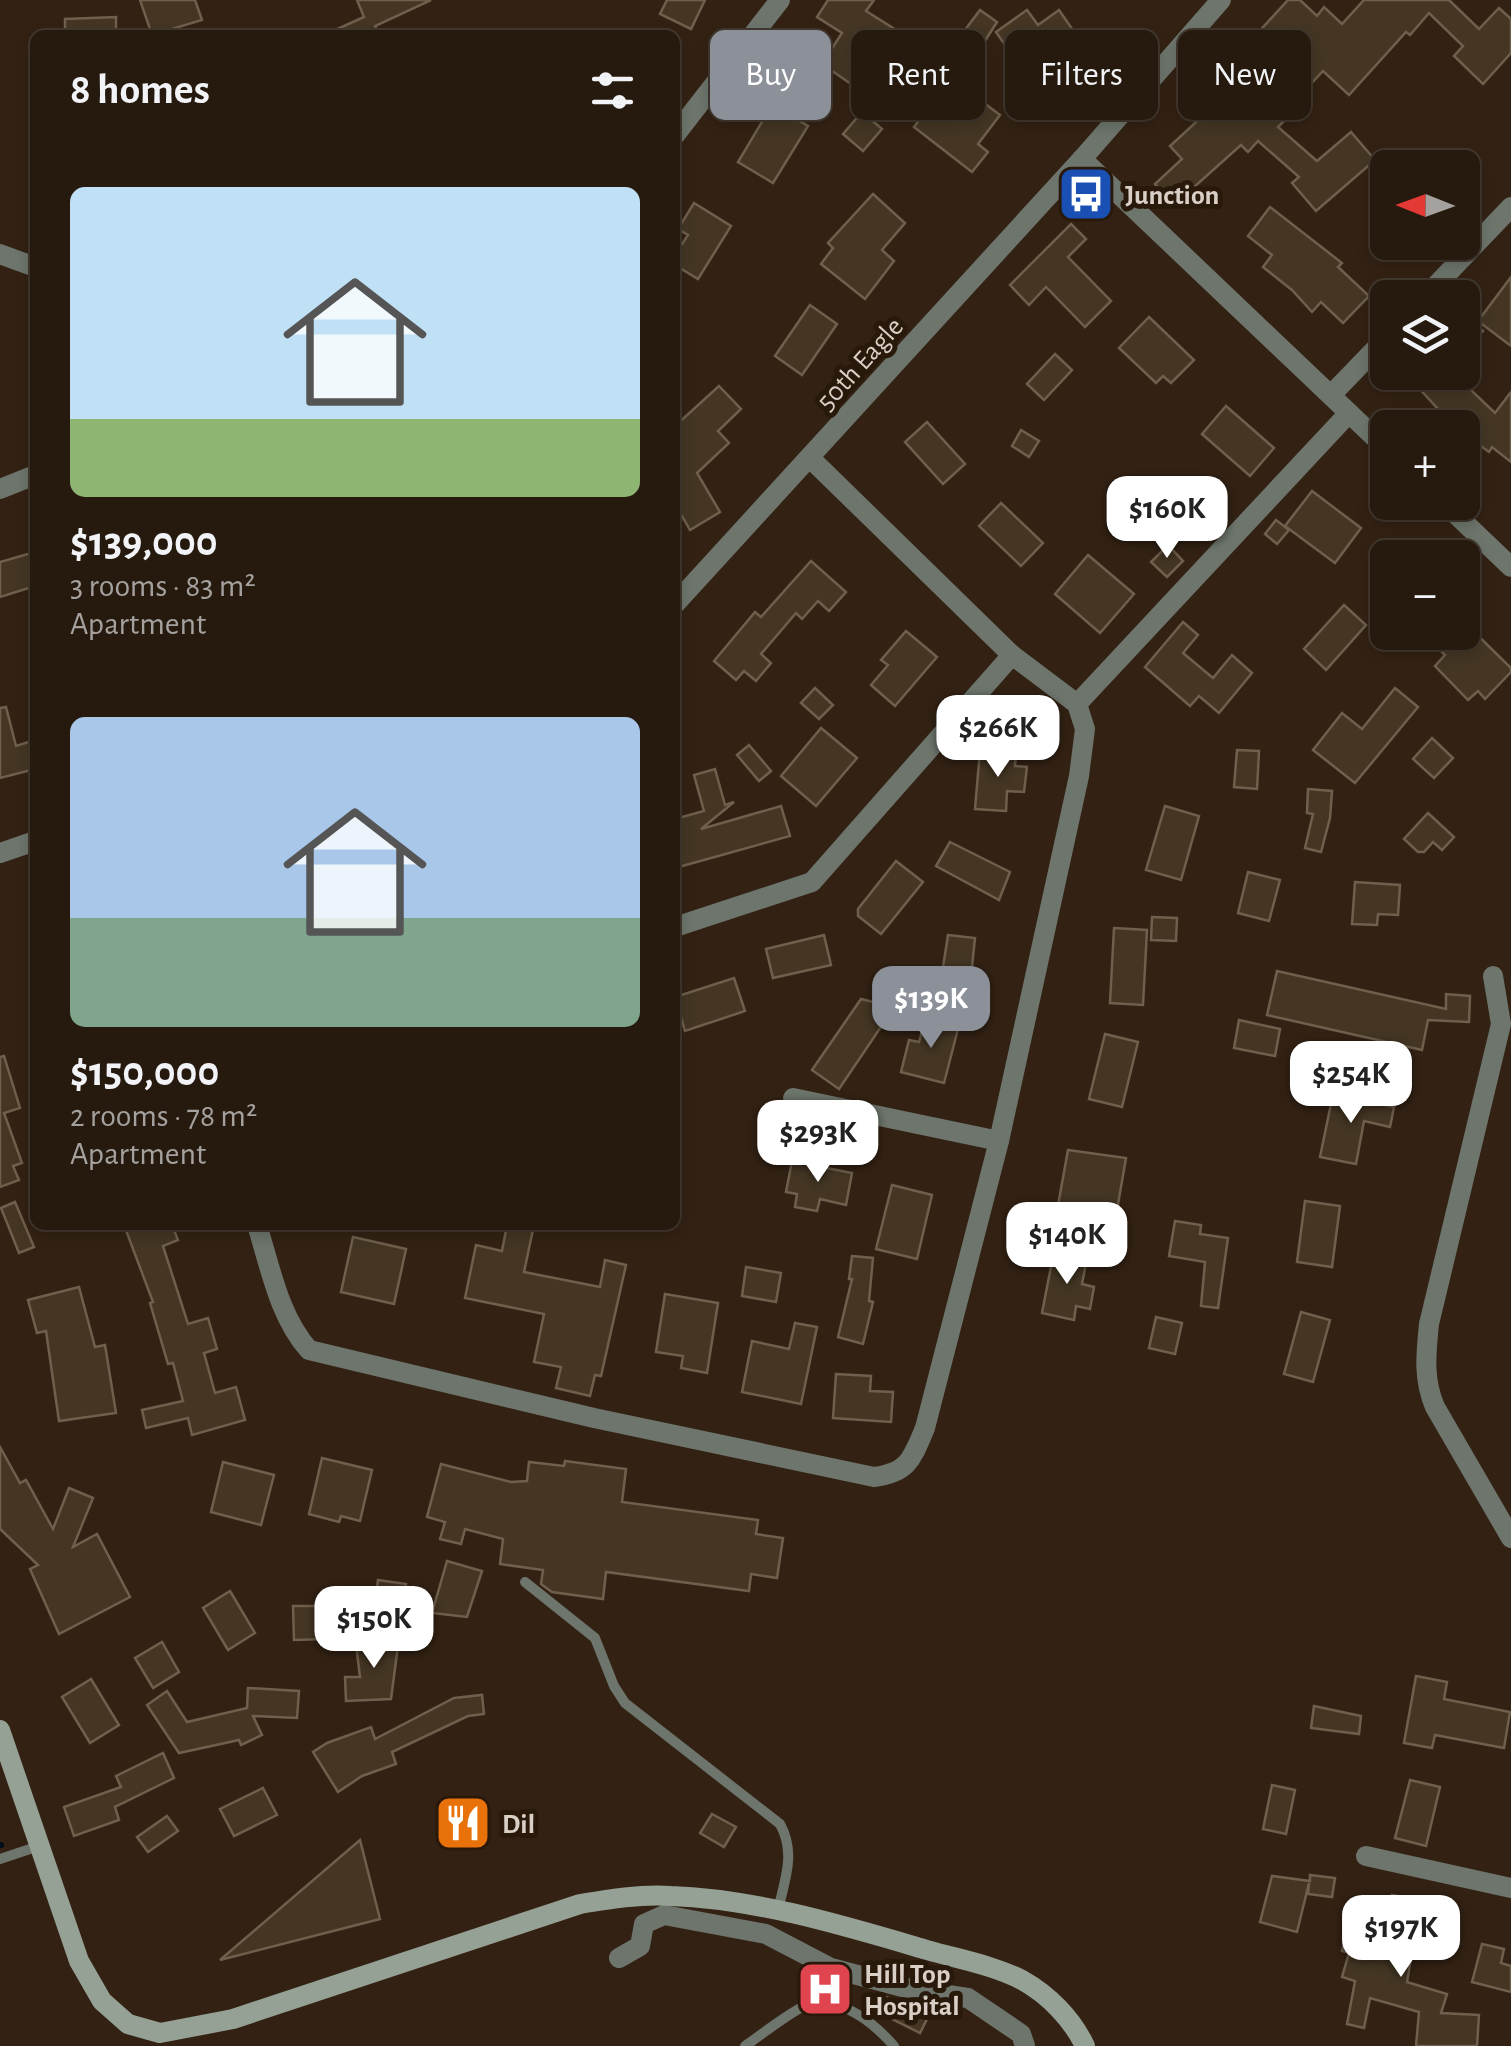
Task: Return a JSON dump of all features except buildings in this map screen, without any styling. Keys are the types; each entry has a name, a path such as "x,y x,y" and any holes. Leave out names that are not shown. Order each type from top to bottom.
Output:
{"main road":[{"path":"0,1730 7,1774 39,1846 79,1960 102,2001 128,2024 160,2033 234,2018 580,1904 628,1896 674,1896 778,1912 878,1936 1012,1976 1064,2013 1085,2046"}],"street":[{"path":"680,130 780,0"},
{"name":"50th Eagle","path":"680,599 1082,159 1220,0"},
{"path":"1082,159 1370,433"},
{"path":"1441,280 1511,207"},
{"path":"0,254 30,265"},
{"path":"1332,394 1370,355"},
{"path":"1078,704 1349,413"},
{"path":"259,1230 287,1315 309,1350 594,1418 874,1477 894,1475 910,1462 925,1428 999,1140 1079,776 1085,730 1078,704 1012,655 810,458"},
{"path":"0,489 30,478"},
{"path":"1462,520 1511,567"},
{"path":"680,926 812,882 1012,655"},
{"path":"0,854 30,843"},
{"path":"1493,976 1501,1024 1429,1324 1426,1386 1511,1538"},
{"path":"793,1098 999,1140"},
{"path":"1366,1856 1511,1888"},
{"path":"619,1958 640,1946 644,1924 664,1915 728,1925 766,1934 830,1968 914,1990 968,1998 1021,2034 1025,2046"}],"lane":[{"path":"525,1582 595,1638 624,1703 780,1824 789,1840 790,1853 778,1912"},
{"path":"0,1859 39,1846"},
{"path":"745,2046 802,2006 834,2003 873,2022 894,2046"}],"place":[{"name":"Junction","path":"1086,194"},
{"name":"Dil","path":"463,1823"},
{"name":"Hill Top Hospital","path":"825,1989"}]}
